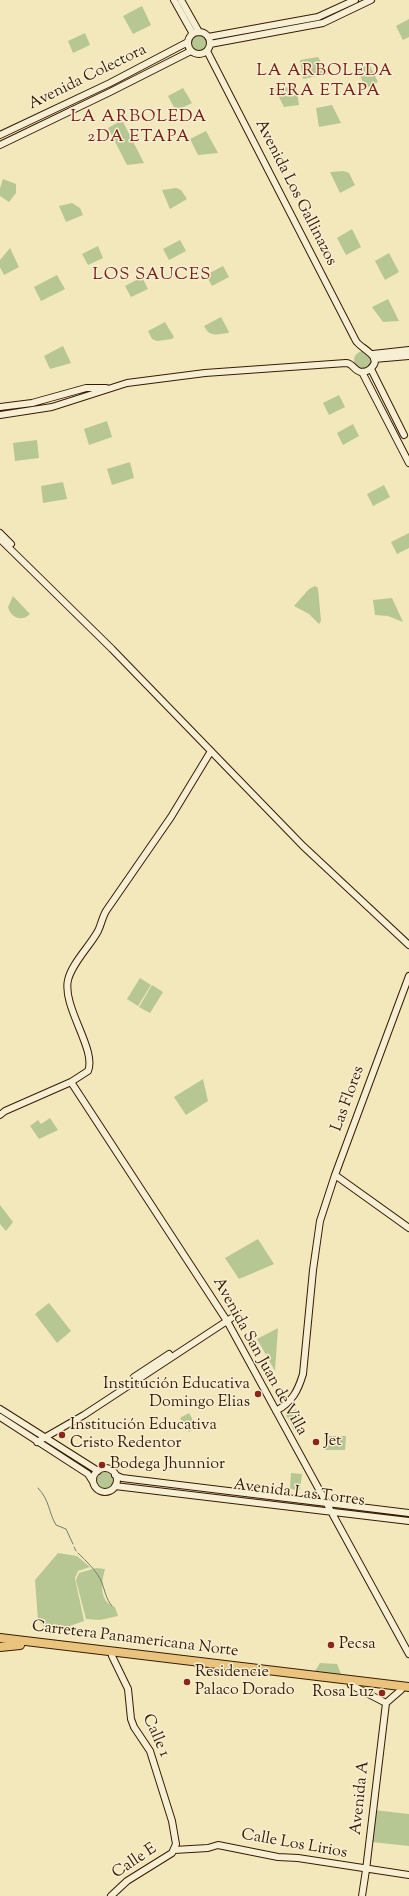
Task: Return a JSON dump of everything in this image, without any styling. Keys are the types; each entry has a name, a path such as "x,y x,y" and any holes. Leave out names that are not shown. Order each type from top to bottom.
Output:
{"highway":[{"name":"Carretera Panamericana Norte","path":"0,1638 409,1687"},
{"name":"Carretera Panamericana Norte","path":"0,1643 405,1691"},
{"path":"0,1647 20,1645"}],"street":[{"path":"174,0 196,33 208,37 318,17 355,0"},
{"path":"180,0 196,33"},
{"path":"210,44 323,23 371,0"},
{"path":"196,33 189,37 188,42 191,51 198,54 207,51 210,44 208,37"},
{"name":"Avenida Colectora","path":"0,135 110,83 188,42"},
{"name":"Avenida Colectora","path":"0,145 191,51"},
{"name":"Avenida Los Gallinazos","path":"207,51 356,341 373,357"},
{"path":"373,357 409,350"},
{"path":"373,357 409,356"},
{"path":"373,357 371,369 404,435"},
{"path":"0,415 52,407 127,383 205,373 346,363 350,363 356,370 362,372 371,369"},
{"path":"362,372 409,463"},
{"path":"0,407 32,403 86,388 114,388"},
{"path":"0,533 11,544"},
{"path":"0,539 304,846 409,945"},
{"path":"0,1116 5,1111 73,1081 88,1071 89,1059 69,1001 68,980 81,956 99,930 101,919 171,817 211,751"},
{"name":"Las Flores","path":"277,1411 296,1401 303,1389 308,1375 320,1221 335,1175 409,976"},
{"name":"Avenida San Juan de Villa","path":"73,1081 228,1319 409,1654"},
{"path":"335,1175 409,1228"},
{"path":"36,1442 80,1416 142,1371 228,1319"},
{"path":"0,1409 98,1471"},
{"path":"0,1417 36,1442 88,1474 96,1488 102,1491 110,1490 115,1486 115,1475 107,1469 98,1471 94,1474 93,1482"},
{"name":"Avenida Las Torres","path":"115,1475 122,1478 409,1513"},
{"name":"Avenida Las Torres","path":"115,1486 409,1520"},
{"name":"Avenida San Juan de Villa","path":"331,1511 409,1649"},
{"name":"Calle 1","path":"112,1656 128,1689 131,1719 134,1727 150,1751 174,1826 176,1839 174,1850"},
{"path":"351,1685 386,1703 405,1691"},
{"name":"Avenida A","path":"362,1896 386,1703"},
{"name":"Calle Los Lirios","path":"174,1850 208,1848 218,1845 278,1857 298,1858 409,1876"},
{"name":"Calle E","path":"111,1896 127,1881 174,1850"}],"green space":[{"path":"142,6 151,25 133,34 123,16"},
{"path":"409,19 409,37 403,40 396,26"},
{"path":"85,33 90,45 73,53 68,41"},
{"path":"195,34 203,34 208,39 206,50 203,52 195,52 190,47 190,39"},
{"path":"318,57 328,74 303,79 300,60"},
{"path":"369,64 378,82 366,88 357,70"},
{"path":"296,86 299,105 284,107 275,89"},
{"path":"183,88 192,103 176,111 168,96"},
{"path":"332,105 341,123 319,127 316,108"},
{"path":"122,120 144,163 127,165 108,128"},
{"path":"206,131 218,153 198,155 190,139"},
{"path":"344,171 349,173 355,185 340,193 330,172"},
{"path":"3,179 16,184 16,193 9,202 0,196 0,188"},
{"path":"176,188 181,190 187,199 170,209 162,190"},
{"path":"72,203 80,208 83,215 66,222 59,206"},
{"path":"352,229 361,247 346,255 337,238"},
{"path":"180,240 186,251 169,260 163,249"},
{"path":"98,246 103,258 88,265 82,254"},
{"path":"10,248 19,267 4,275 0,267 0,260"},
{"path":"389,253 399,272 385,280 375,261"},
{"path":"223,266 229,277 212,286 206,275"},
{"path":"57,275 65,289 41,301 34,287"},
{"path":"142,277 148,289 131,297 125,286"},
{"path":"388,299 399,321 383,322 372,307"},
{"path":"221,317 229,332 228,333 211,334 206,330 204,326"},
{"path":"165,322 174,337 172,339 157,341 152,339 148,331"},
{"path":"63,346 71,363 50,369 44,356"},
{"path":"363,351 369,354 372,360 369,366 363,369 357,366 354,360 357,354"},
{"path":"339,395 345,407 329,415 323,403"},
{"path":"107,421 112,437 89,445 84,429"},
{"path":"353,424 359,436 343,445 337,433"},
{"path":"37,440 39,458 15,461 13,443"},
{"path":"130,462 134,478 112,485 107,469"},
{"path":"63,482 67,499 43,503 41,486"},
{"path":"384,485 390,497 373,506 367,494"},
{"path":"409,533 409,548 397,554 391,542"},
{"path":"315,586 318,588 321,621 319,624 309,614 294,606 309,589"},
{"path":"13,596 30,614 24,618 17,618 9,611 8,607"},
{"path":"392,598 403,622 388,616 375,615 373,600"},
{"path":"140,978 151,985 138,1006 127,999"},
{"path":"152,985 163,992 150,1013 139,1007"},
{"path":"203,1079 208,1101 186,1115 174,1097"},
{"path":"50,1118 58,1130 39,1139 30,1126 38,1120 41,1124"},
{"path":"0,1205 13,1222 6,1231 0,1224"},
{"path":"258,1239 274,1264 239,1279 225,1258"},
{"path":"49,1303 71,1331 57,1343 35,1314"},
{"path":"278,1328 275,1371 257,1339"},
{"path":"296,1409 304,1424 294,1430 286,1415"},
{"path":"189,1413 197,1427 189,1432 180,1418"},
{"path":"324,1436 346,1436 345,1450 325,1450"},
{"path":"101,1472 109,1472 114,1477 112,1488 109,1490 101,1490 96,1485 96,1477"},
{"path":"291,1473 302,1474 300,1490 290,1489"},
{"path":"58,1553 77,1556 90,1567 78,1571 75,1578 84,1621 67,1627 44,1627 38,1620 35,1580"},
{"path":"96,1568 105,1569 102,1591 106,1601 115,1607 118,1616 100,1620 86,1619 76,1580 79,1573"},
{"path":"320,1663 337,1664 341,1674 315,1671"},
{"path":"374,1810 409,1814 409,1846 372,1842"}],"waterway":[{"path":"38,1488 45,1497 56,1525 66,1529 73,1544"},
{"path":"74,1547 76,1551"},
{"path":"78,1553 98,1575 107,1598 112,1606"}],"place":[{"name":"Institución Educativa Domingo Elias","path":"258,1394"},
{"name":"Institución Educativa Cristo Redentor","path":"62,1435"},
{"name":"Jet","path":"316,1442"},
{"name":"Bodega Jhunnior","path":"102,1465"},
{"name":"Pecsa","path":"331,1645"},
{"name":"Residencie Palaco Dorado","path":"187,1682"},
{"name":"Rosa Luz","path":"382,1693"}],"district":[{"name":"LA ARBOLEDA 1ERA ETAPA","path":"325,82"},
{"name":"LA ARBOLEDA 2DA ETAPA","path":"139,128"},
{"name":"LOS SAUCES","path":"152,276"}]}
